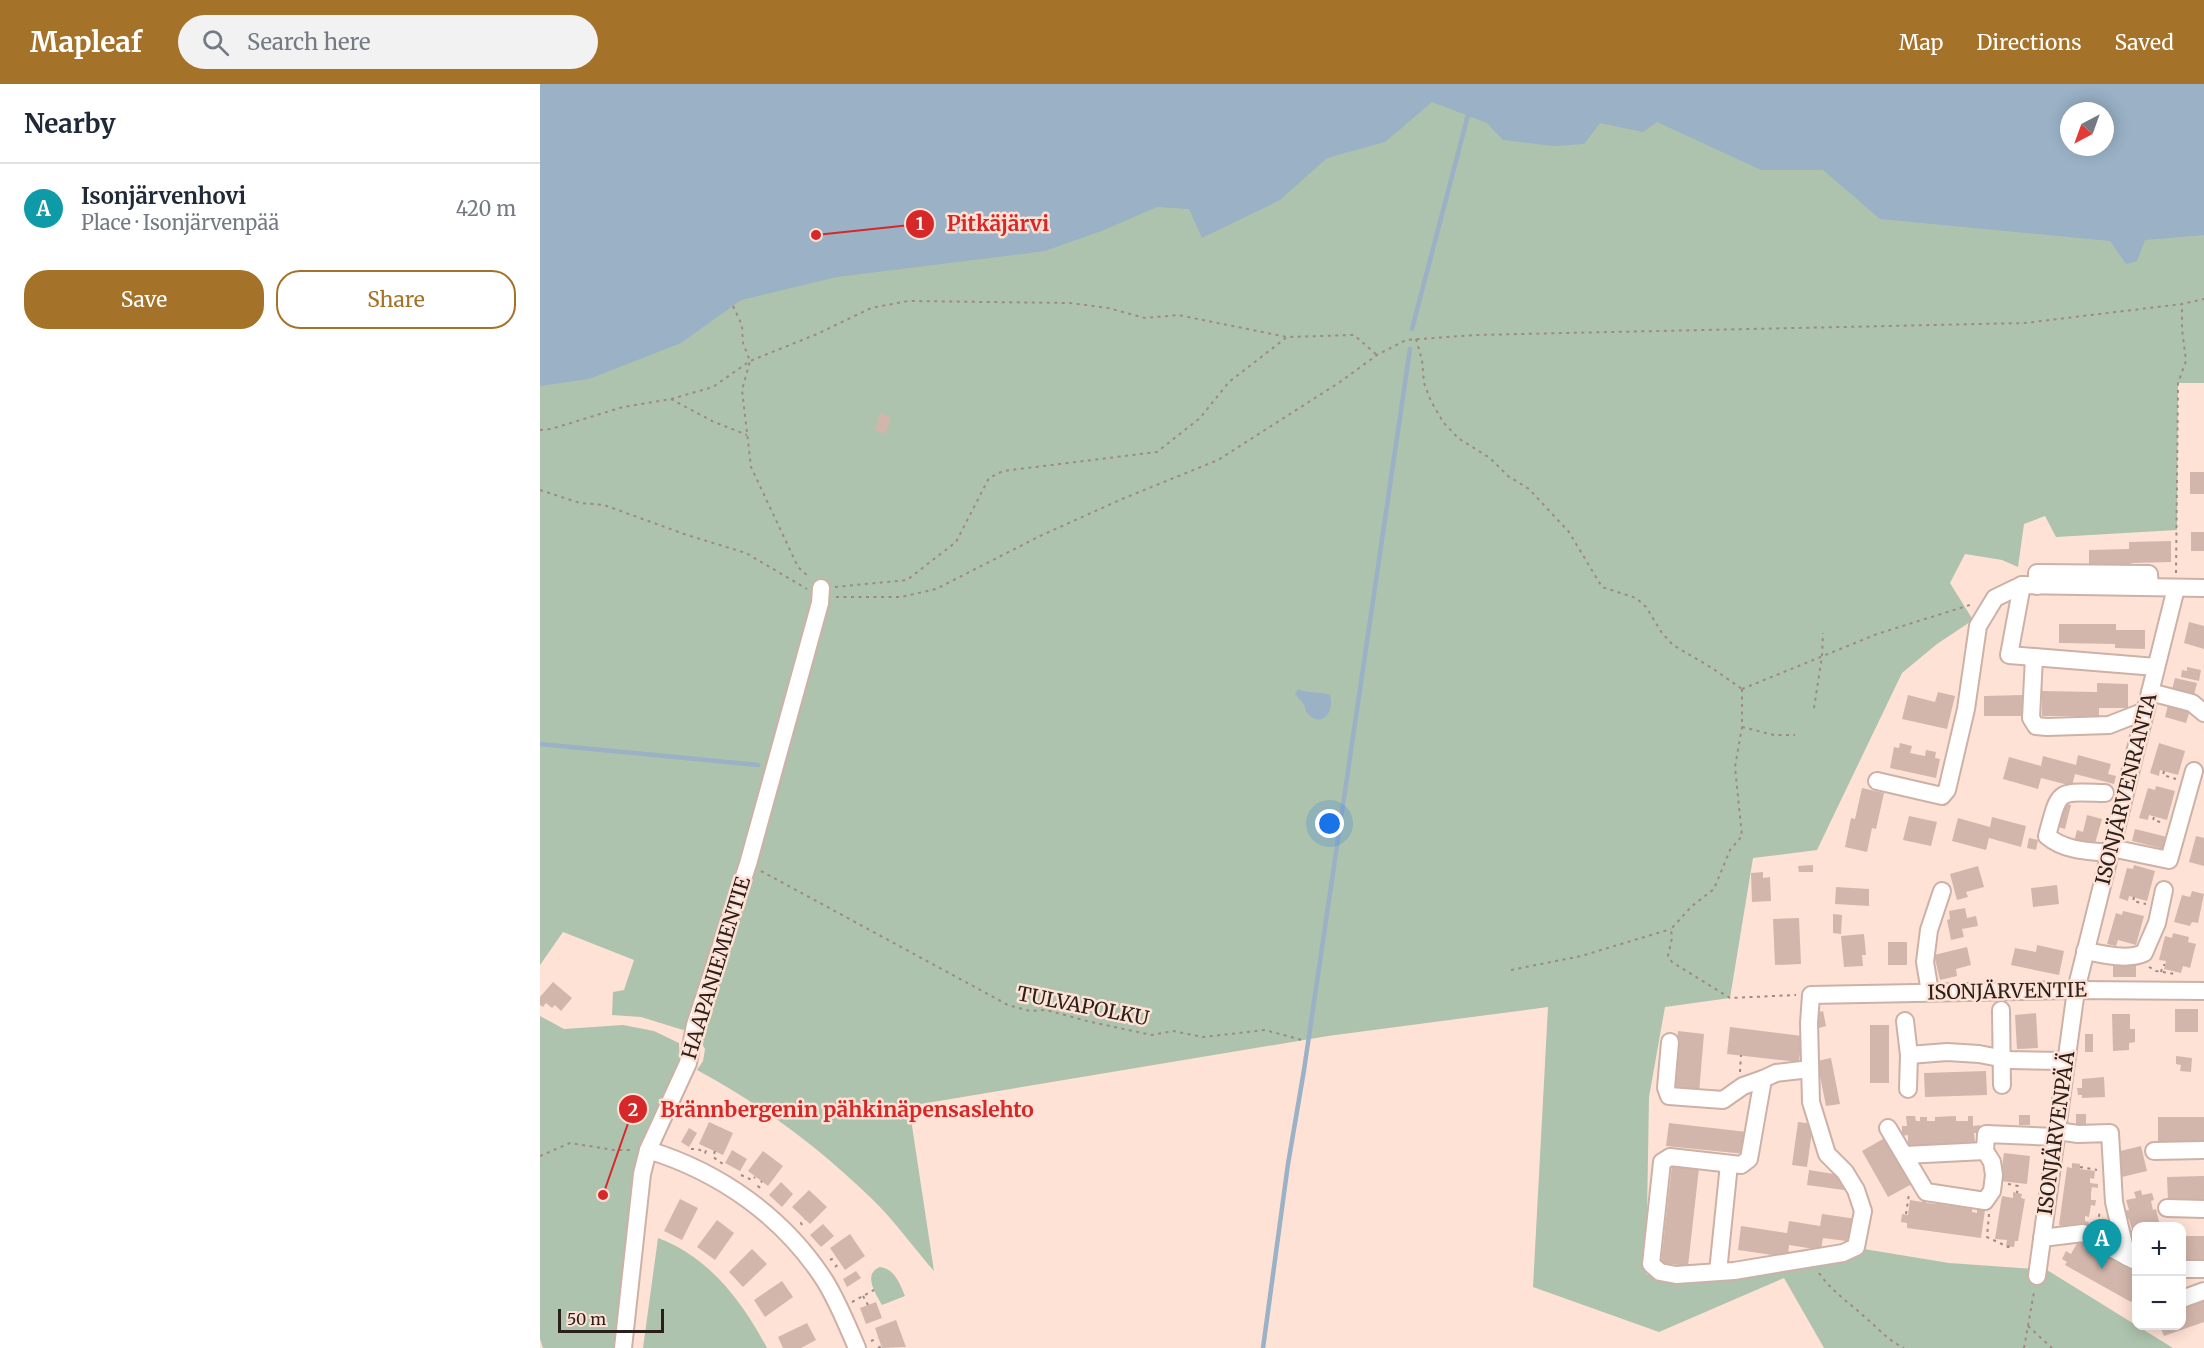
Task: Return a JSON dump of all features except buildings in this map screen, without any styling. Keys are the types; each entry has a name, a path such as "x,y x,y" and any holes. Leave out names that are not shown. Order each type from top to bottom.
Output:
{"street":[{"path":"2030,586 2009,655 2156,667"},
{"path":"1877,781 1942,796 1947,790 1966,709 1978,626 1995,597 2030,586 2204,588"},
{"name":"ISONJÄRVENRANTA","path":"2076,990 2176,588"},
{"name":"HAAPANIEMENTIE","path":"623,1348 642,1174 648,1150 688,1063 695,1025 748,864 778,760 821,593"},
{"path":"2034,657 2031,718 2036,726 2109,725 2145,711"},
{"path":"2150,692 2192,703 2204,713"},
{"path":"2105,793 2068,792 2057,800 2048,836 2055,843 2074,849 2110,850 2169,860 2194,771"},
{"path":"2085,951 2118,956 2144,953 2157,923 2164,890"},
{"path":"1930,992 1925,962 1929,930 1942,891"},
{"name":"ISONJÄRVENTIE","path":"1810,995 2076,990 2204,991"},
{"name":"ISONJÄRVENPÄÄ","path":"2037,1276 2076,990"},
{"path":"1763,1079 1749,1159 1741,1165 1670,1157 1662,1162 1651,1264 1660,1272 1676,1275 1718,1272 1810,1259 1843,1253 1856,1247 1863,1211 1856,1190 1845,1172 1827,1154 1811,1102 1810,995"},
{"path":"2001,1010 2002,1085"},
{"path":"1905,1021 1909,1055 1908,1089"},
{"path":"1670,1042 1666,1088 1670,1096 1723,1100 1743,1086 1776,1073 1809,1069"},
{"path":"1909,1055 1947,1052 1979,1054 2001,1059 2066,1061"},
{"path":"1888,1128 1926,1192 1985,1201 1992,1191 1994,1175 1992,1162 1985,1151 1986,1134 2110,1133 2114,1202 2132,1259"},
{"path":"648,1150 699,1169 740,1193 771,1218 808,1257 864,1345"},
{"path":"2154,1151 2204,1150"},
{"path":"1905,1155 1985,1151"},
{"path":"1718,1272 1729,1164"},
{"path":"2167,1208 2204,1209"},
{"path":"2042,1238 2084,1233 2132,1259"},
{"path":"2186,1269 2204,1269"},
{"path":"2186,1297 2204,1291"}],"path":[{"path":"540,490 580,503 604,505 687,535 746,553 821,593 901,597 936,589 1040,536 1122,499 1218,460 1377,356 1406,340 1475,335 2025,323 2182,304 2204,299"},
{"path":"540,430 551,429 624,407 671,399 713,387 750,361 817,334 871,308 908,301 1070,303 1108,308 1145,318 1178,315 1287,337 1354,335 1377,356"},
{"path":"2176,588 2178,383 2186,361 2182,304"},
{"path":"733,306 742,325 743,343 750,361 742,390 751,467 798,567 821,593"},
{"path":"821,593 908,580 956,542 989,478 1003,471 1157,452 1200,418 1229,382 1287,337"},
{"path":"1416,339 1422,360 1424,383 1443,423 1458,438 1490,458 1508,476 1529,489 1569,532 1602,587 1636,598 1646,607 1662,633 1673,645 1742,689"},
{"path":"671,399 712,421 747,436"},
{"path":"1742,689 1877,634 1995,597"},
{"path":"1814,708 1823,633"},
{"path":"1511,970 1581,956 1671,929 1692,906 1714,889 1730,850 1742,836 1735,767 1742,727 1742,689"},
{"path":"1742,727 1774,735 1795,735"},
{"name":"TULVAPOLKU","path":"748,864 1008,1005 1030,1011 1046,1010 1152,1035 1173,1031 1203,1036 1265,1030 1302,1040"},
{"path":"1671,929 1672,939 1668,956 1672,962 1730,998 1810,995"},
{"path":"2138,955 2148,967 2182,976"},
{"path":"2161,972 2165,965"},
{"path":"540,1156 570,1143 614,1150 648,1150"},
{"path":"686,1149 698,1149 705,1153 707,1148"},
{"path":"715,1151 713,1157 722,1162 726,1169"},
{"path":"2080,1167 2099,1170"},
{"path":"736,1174 752,1180 755,1177"},
{"path":"1992,1191 1987,1237 2008,1248 2010,1246"},
{"path":"805,1219 801,1223 806,1230"},
{"path":"830,1260 836,1257"},
{"path":"835,1267 840,1263"},
{"path":"1818,1271 1829,1288 1867,1318 1892,1342 1904,1348"},
{"path":"2024,1348 2037,1276"},
{"path":"863,1296 868,1305"},
{"path":"2028,1326 2052,1348"},
{"path":"864,1345 878,1338"}],"green space":[{"path":"1706,84 2204,193 2204,383 2178,383 2177,530 2056,537 2045,516 2024,524 2018,567 2002,560 1965,554 1950,583 1973,620 1937,644 1902,673 1817,850 1753,858 1730,998 1665,1007 1649,1097 1646,1274 1684,1284 1842,1258 1864,1249 1949,1263 2047,1270 2132,1323 2132,1330 2144,1330 2173,1348 1824,1348 1784,1278 1659,1332 1533,1287 1548,1007 1328,1036 909,1106 934,1271 879,1206 810,1144 767,1113 697,1070 703,1061 705,1049 697,1035 784,724 692,1023 683,1030 641,1017 612,1015 613,992 624,990 634,960 563,932 540,965 540,308 1304,101"},
{"path":"540,1016 564,1029 623,1025 654,1031 679,1043 680,1063 659,1112 647,1130 639,1150 617,1348 543,1348 540,1339"},
{"path":"658,1238 693,1257 722,1283 747,1314 767,1348 643,1348"},
{"path":"880,1267 893,1274 905,1296 882,1305 871,1279 875,1270"}],"water":[{"path":"540,84 2204,84 2204,235 2145,240 2137,261 2126,264 2110,241 1880,219 1823,170 1761,170 1657,122 1643,132 1600,123 1584,144 1553,146 1503,140 1487,123 1432,102 1385,142 1327,158 1280,200 1202,238 1189,209 1157,207 1104,230 1045,251 837,277 741,300 681,343 589,379 540,386"},
{"path":"1298,689 1330,695 1329,713 1322,719 1313,718 1295,694"}],"waterway":[{"path":"1412,329 1468,115"},
{"path":"1263,1348 1288,1164 1304,1070 1410,349"},
{"path":"540,744 758,765"}],"place":[{"name":"Pitkäjärvi","path":"816,235"},
{"name":"Brännbergenin pähkinäpensaslehto","path":"603,1195"},
{"name":"Isonjärvenhovi","path":"2102,1269"}]}
